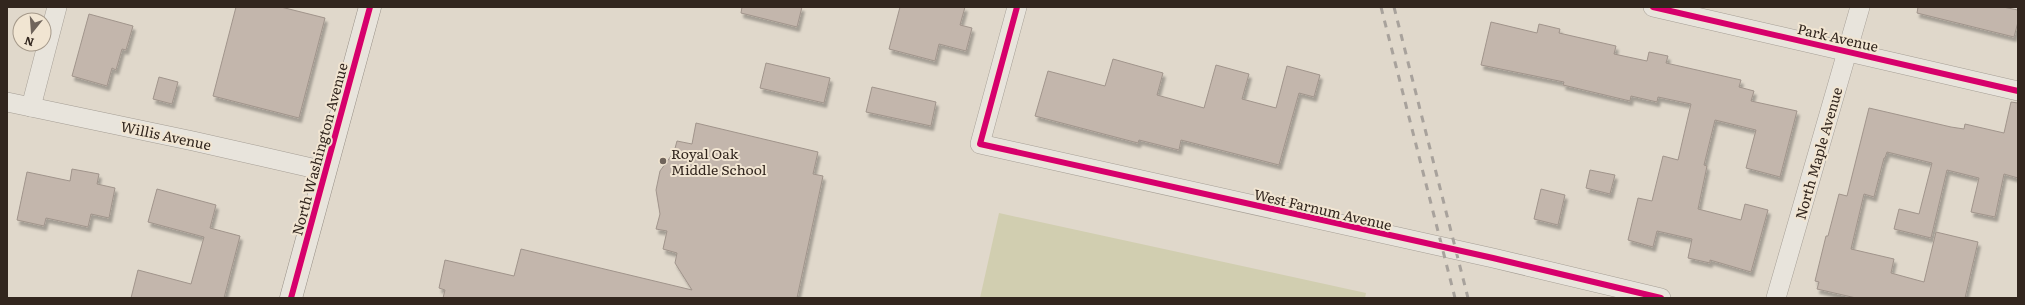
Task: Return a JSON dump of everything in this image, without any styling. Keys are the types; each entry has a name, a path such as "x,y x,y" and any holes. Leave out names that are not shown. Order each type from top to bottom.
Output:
{"street":[{"path":"31,107 57,7"},
{"name":"North Washington Avenue","path":"291,298 370,7"},
{"name":"West Farnum Avenue","path":"1017,7 980,144 1493,258 1661,298"},
{"name":"Park Avenue","path":"1653,7 2018,91"},
{"name":"North Maple Avenue","path":"1776,298 1860,7"},
{"name":"Willis Avenue","path":"7,102 325,171"}],"shaded area":[{"path":"999,213 1366,293 1365,298 980,298"}],"building":[{"path":"236,7 281,7 325,18 299,118 213,96"},
{"path":"742,7 802,7 797,27 741,13"},
{"path":"900,7 965,7 960,25 972,28 966,51 939,44 935,61 889,49"},
{"path":"1918,7 2003,7 2018,10 2018,22 2014,37 1917,13"},
{"path":"89,14 133,26 126,50 122,49 116,70 112,68 107,86 72,76"},
{"path":"1491,22 1537,33 1539,24 1560,29 1559,33 1616,46 1614,54 1647,61 1649,52 1668,56 1666,63 1741,80 1739,87 1754,91 1751,101 1797,111 1780,177 1746,168 1756,130 1715,120 1704,165 1707,166 1698,209 1741,220 1745,204 1768,210 1751,272 1710,260 1710,263 1688,258 1692,239 1657,231 1653,247 1628,240 1638,198 1652,201 1663,156 1678,160 1691,104 1658,97 1657,102 1631,96 1630,101 1563,85 1564,82 1481,65"},
{"path":"1113,59 1163,73 1157,95 1204,108 1216,65 1249,74 1242,99 1276,108 1287,66 1320,75 1314,97 1299,93 1279,165 1181,140 1179,150 1139,140 1138,143 1035,116 1048,71 1105,86"},
{"path":"766,63 830,78 824,103 760,88"},
{"path":"159,77 178,82 172,104 153,99"},
{"path":"872,87 936,102 931,126 866,112"},
{"path":"2011,102 2018,103 2018,178 2004,174 1995,217 1971,212 1979,178 1947,170 1931,238 1894,229 1899,209 1919,214 1932,163 1887,152 1884,158 1874,197 1864,194 1851,249 1894,259 1891,273 1924,282 1936,232 1978,242 1965,298 1856,298 1817,289 1819,282 1815,281 1826,236 1828,236 1839,194 1847,196 1869,108 1951,127 1964,129 1965,124 2004,133"},
{"path":"696,123 818,152 813,174 823,176 797,298 443,298 445,290 439,288 445,260 514,276 521,249 692,290 675,263 677,253 663,249 667,231 656,229 660,214 656,190 660,171 674,152 677,141 692,144"},
{"path":"72,169 99,174 97,184 115,188 109,218 91,214 88,227 46,218 44,226 17,220 27,172 70,181"},
{"path":"1590,170 1615,175 1610,194 1586,188"},
{"path":"157,189 216,205 210,228 240,236 224,298 131,298 138,270 191,284 204,237 148,222"},
{"path":"1541,189 1565,195 1558,225 1534,219"}],"railway":[{"path":"1381,7 1455,298"},
{"path":"1394,7 1468,298"}],"cycle path":[{"path":"291,298 370,7"},
{"path":"1017,7 980,144 1493,258 1661,298"},
{"path":"1653,7 2018,91"}],"place":[{"name":"Royal Oak Middle School","path":"663,161"}]}
